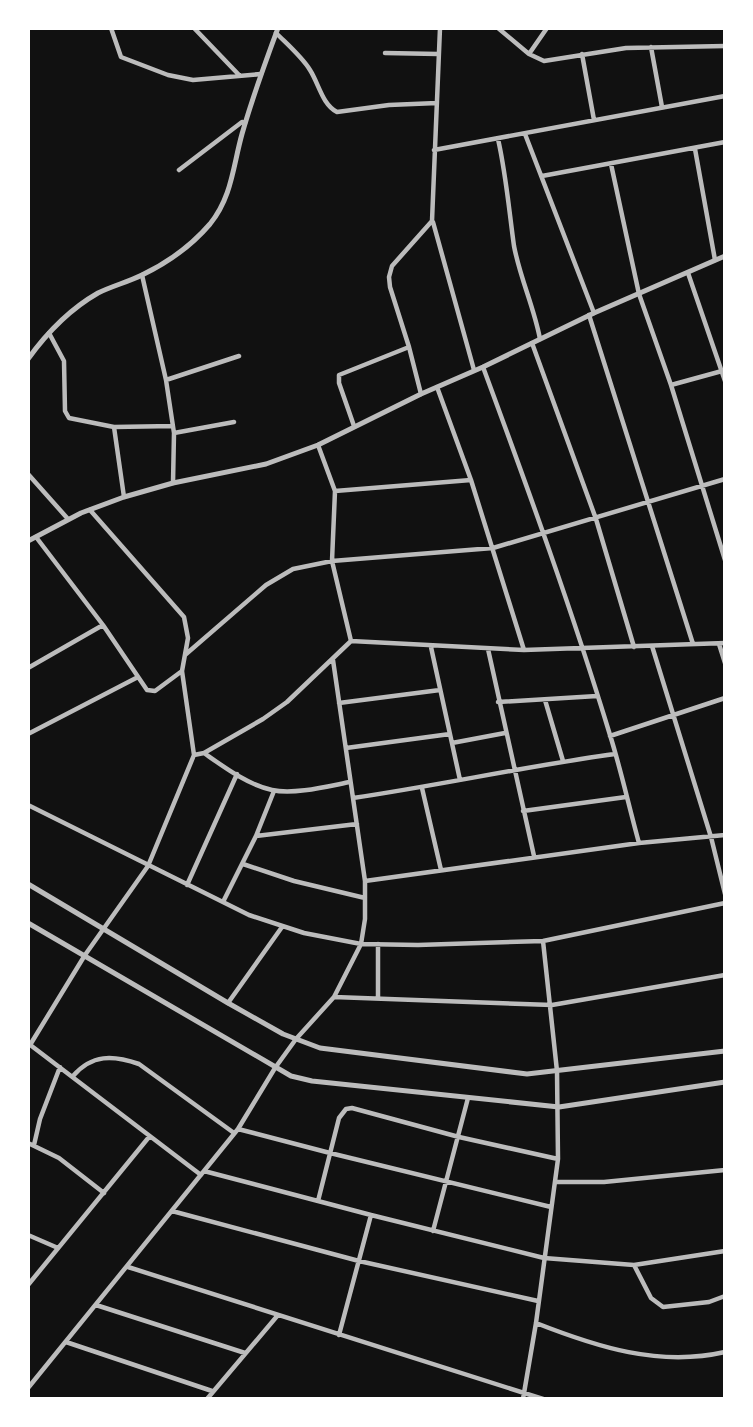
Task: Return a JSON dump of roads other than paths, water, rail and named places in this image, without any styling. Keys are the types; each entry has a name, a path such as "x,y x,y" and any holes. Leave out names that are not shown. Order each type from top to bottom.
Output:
{"street":[{"path":"111,28 121,57 168,75 193,80 261,74"},
{"path":"194,28 240,76"},
{"path":"440,28 432,221 474,370"},
{"path":"498,28 530,54 544,61 651,47 725,46"},
{"path":"530,54 548,28"},
{"path":"28,359 49,333 84,302 165,262 194,241 218,213 232,181 245,123 277,31 310,69 326,102 337,112 389,104 437,103"},
{"path":"651,47 662,107"},
{"path":"385,53 438,54"},
{"path":"582,54 594,120"},
{"path":"434,150 725,96"},
{"path":"179,170 222,136 242,122 245,123"},
{"path":"525,134 592,314 693,644"},
{"path":"498,139 507,182 515,247 540,339"},
{"path":"542,176 725,142"},
{"path":"695,149 715,260"},
{"path":"611,164 639,294 671,386 725,560"},
{"path":"421,394 389,277 393,266 432,221"},
{"path":"28,541 89,509 124,497 173,483 267,464 318,445 592,314 725,256"},
{"path":"688,273 725,381"},
{"path":"142,275 166,380 173,426 173,483"},
{"path":"49,333 64,362 65,415 114,428 173,426"},
{"path":"532,343 596,519 635,647"},
{"path":"354,426 339,383 339,374 409,347"},
{"path":"166,380 239,356"},
{"path":"483,367 545,534 583,649 639,843"},
{"path":"671,386 722,371"},
{"path":"437,387 471,480 524,650"},
{"path":"174,433 234,422"},
{"path":"114,428 124,497"},
{"path":"318,445 335,491 332,561 351,641"},
{"path":"28,474 68,519"},
{"path":"185,656 279,576 307,564 493,548 725,479"},
{"path":"335,491 471,480"},
{"path":"89,509 184,617 188,638 182,671 194,755 148,866 85,955 29,1044 202,1173 544,1258 634,1265 725,1251"},
{"path":"36,537 103,625 144,687 155,691 182,671"},
{"path":"28,668 103,625"},
{"path":"351,641 524,650 722,644 725,663"},
{"path":"194,755 204,754 287,702 351,641"},
{"path":"652,646 711,837 725,894"},
{"path":"431,647 460,780"},
{"path":"488,649 534,856"},
{"path":"28,1388 236,1131 296,1039 334,997 361,944 365,881 333,660"},
{"path":"28,734 138,677"},
{"path":"339,703 440,690"},
{"path":"498,702 597,696"},
{"path":"610,736 725,698"},
{"path":"545,700 563,761"},
{"path":"452,743 505,733"},
{"path":"346,748 450,734"},
{"path":"204,754 237,774 274,791 350,782"},
{"path":"353,798 615,754"},
{"path":"187,885 237,774"},
{"path":"422,788 441,870"},
{"path":"223,902 256,836 274,791"},
{"path":"523,811 626,797"},
{"path":"28,804 249,915 282,927 361,944 430,945 543,940 725,903"},
{"path":"256,836 357,824"},
{"path":"365,881 534,856 725,835"},
{"path":"243,864 295,881 365,898"},
{"path":"28,884 228,1003 296,1039 320,1048 527,1073 725,1051"},
{"path":"28,923 275,1068 291,1076 312,1081 559,1107 725,1082"},
{"path":"228,1003 282,927"},
{"path":"523,1399 558,1159 557,1071 543,940"},
{"path":"378,944 378,998"},
{"path":"334,997 552,1005 725,975"},
{"path":"73,1076 83,1065 96,1058 123,1058 139,1064 236,1131 551,1207"},
{"path":"60,1067 31,1144 59,1158 104,1194"},
{"path":"433,1231 468,1098"},
{"path":"318,1202 342,1112 352,1108 459,1137 558,1159"},
{"path":"28,1285 149,1136"},
{"path":"555,1182 604,1182 725,1170"},
{"path":"172,1211 359,1261 538,1301"},
{"path":"340,1335 370,1215"},
{"path":"28,1236 58,1248"},
{"path":"634,1265 651,1298 663,1307 709,1302 725,1296"},
{"path":"128,1267 543,1399"},
{"path":"96,1305 245,1353"},
{"path":"206,1399 278,1315"},
{"path":"536,1323 597,1346 622,1352 677,1358 705,1357 725,1352"},
{"path":"66,1342 212,1391"}]}
